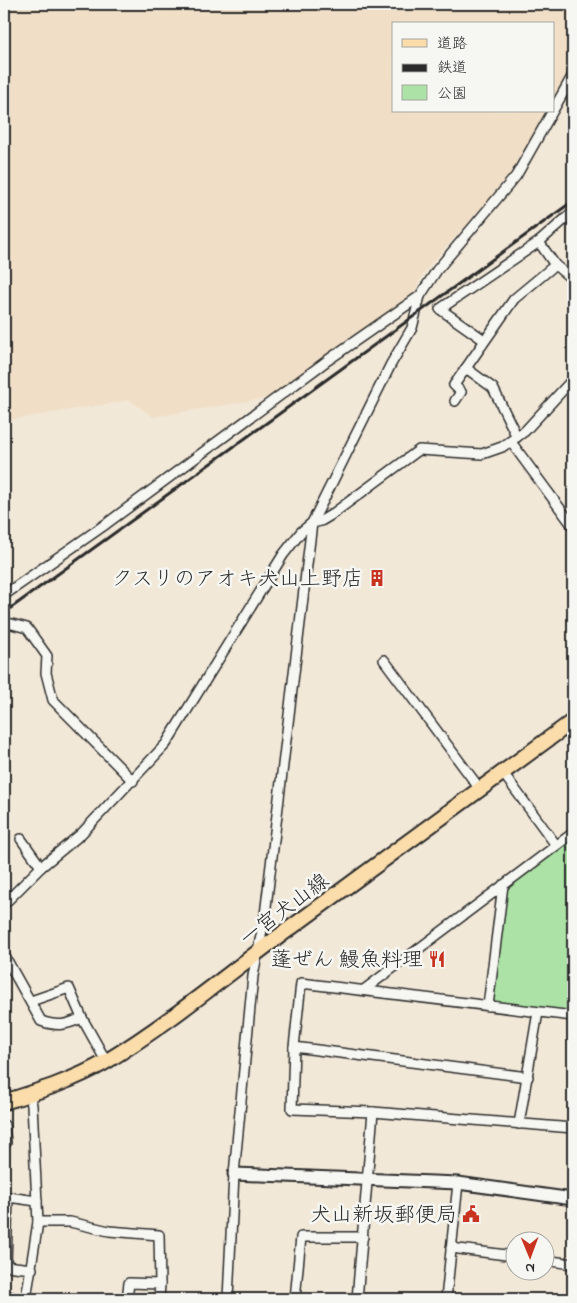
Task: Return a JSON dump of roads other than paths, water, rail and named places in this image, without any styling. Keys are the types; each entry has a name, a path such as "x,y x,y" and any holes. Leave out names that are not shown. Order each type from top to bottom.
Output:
{"main road":[{"name":"一宮犬山線","path":"4,1102 68,1080 106,1061 237,970 256,953 573,722"}],"street":[{"path":"554,109 573,75"},
{"path":"228,1299 234,1174 256,953 266,915 312,523 391,364 412,328 420,296 437,270 516,176 552,112"},
{"path":"484,340 440,309 539,242 573,212"},
{"path":"539,242 555,265 573,280"},
{"path":"455,401 461,392 454,384 514,299 555,265"},
{"path":"4,595 106,524 328,360 420,296"},
{"path":"466,368 493,388 514,439 573,526"},
{"path":"4,904 41,867 82,834 166,744 283,555 301,532 312,523 321,521 331,515 419,450 482,454 497,450 514,439 573,379"},
{"path":"4,626 8,623 27,628 47,656 46,673 53,700 133,781"},
{"path":"384,660 480,788"},
{"path":"503,772 556,845"},
{"path":"365,989 573,833"},
{"path":"21,839 41,867"},
{"path":"488,1006 503,885"},
{"path":"4,955 31,1001 40,1021 54,1026 65,1026 82,1018"},
{"path":"573,1016 365,989 301,983 294,1047 292,1109 373,1112 573,1128"},
{"path":"31,1001 69,988 82,1018 106,1061"},
{"path":"520,1124 538,1012"},
{"path":"294,1047 528,1077"},
{"path":"26,1299 38,1222 32,1104 29,1094"},
{"path":"357,1299 373,1112"},
{"path":"4,1125 6,1143 4,1143"},
{"path":"234,1174 368,1181 458,1183 573,1199"},
{"path":"446,1299 458,1183"},
{"path":"32,1269 6,1266 8,1197 37,1201"},
{"path":"38,1222 70,1222 109,1231 159,1235 159,1299"},
{"path":"295,1299 300,1237 363,1238"},
{"path":"451,1248 504,1255"},
{"path":"554,1261 573,1264"},
{"path":"128,1299 129,1283 160,1284"},
{"path":"4,1295 19,1299"}],"railway":[{"path":"4,613 573,201"}],"place":[{"name":"クスリのアオキ犬山上野店","path":"377,578"},
{"name":"蓬ぜん 鰻魚料理","path":"437,959"},
{"name":"犬山新坂郵便局","path":"471,1214"}]}
